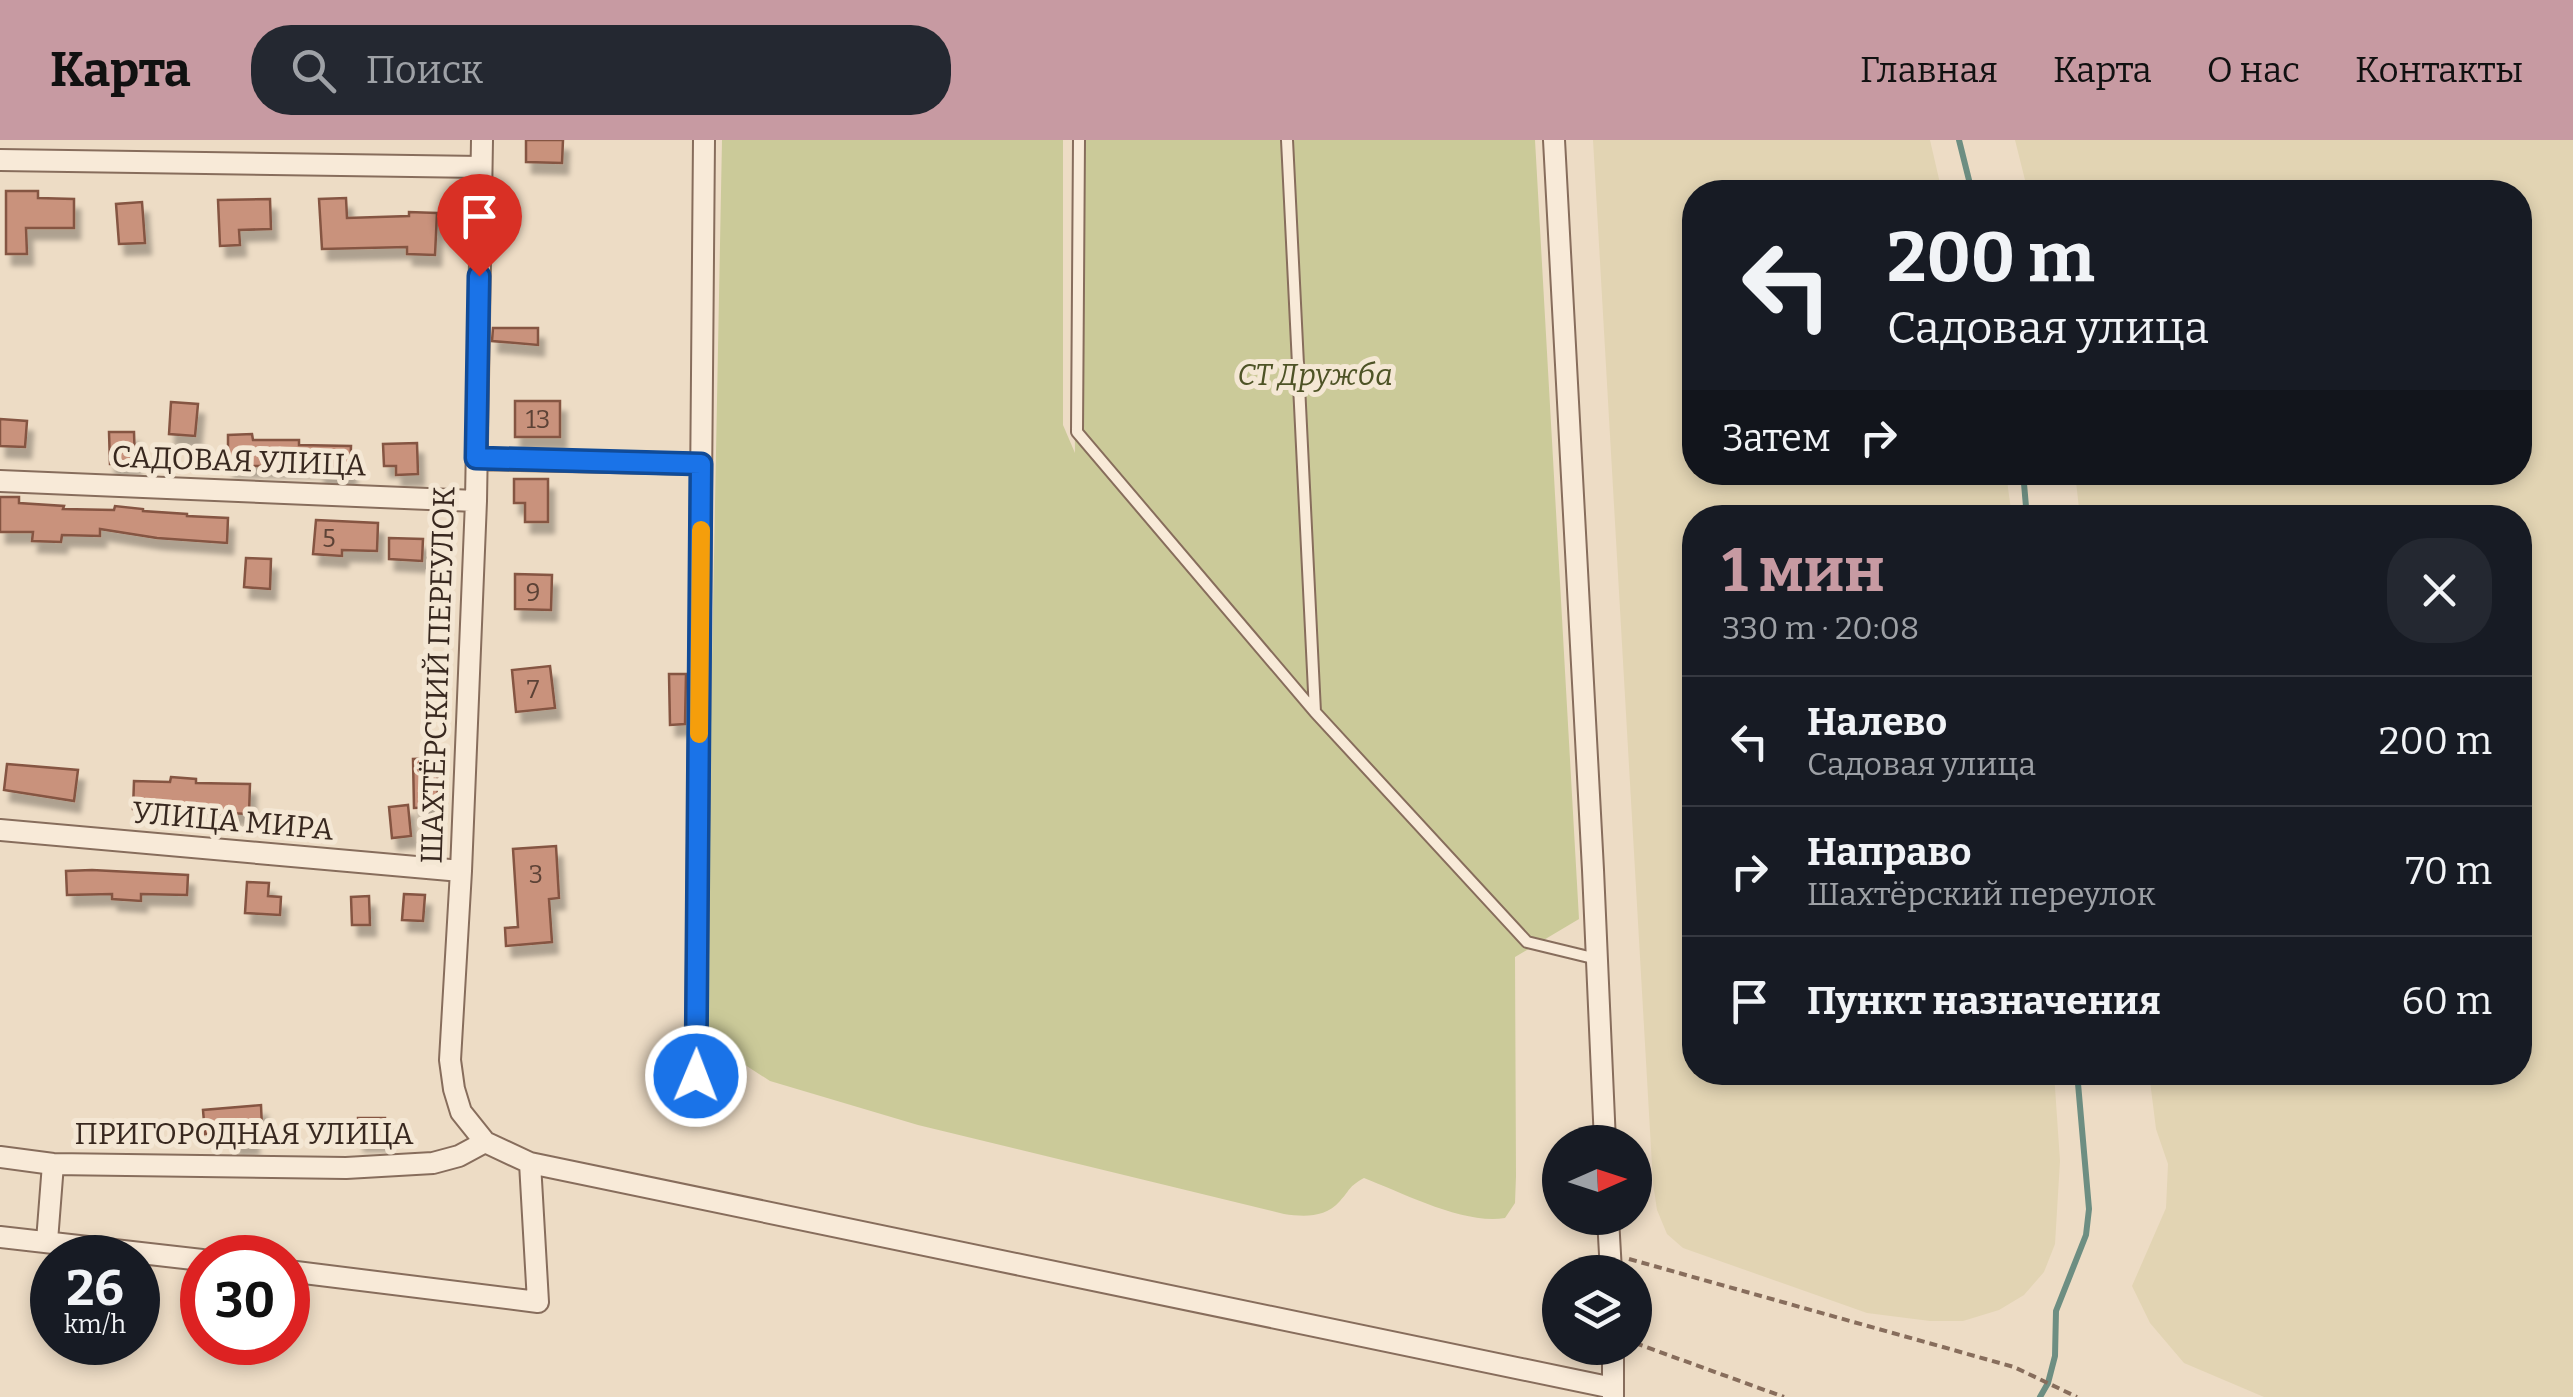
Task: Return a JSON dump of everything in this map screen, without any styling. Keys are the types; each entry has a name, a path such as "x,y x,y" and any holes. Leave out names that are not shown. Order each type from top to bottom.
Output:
{"street":[{"name":"ШАХТЁРСКИЙ ПЕРЕУЛОК","path":"482,140 476,501 450,1060 461,1112 485,1142"},
{"path":"696,1076 704,140"},
{"path":"1554,140 1604,1125"},
{"path":"0,160 481,167"},
{"path":"476,458 701,464"},
{"name":"САДОВАЯ УЛИЦА","path":"0,480 476,501"},
{"name":"УЛИЦА МИРА","path":"0,830 461,871"},
{"path":"485,1142 530,1163 1613,1393 1614,1365"},
{"name":"ПРИГОРОДНАЯ УЛИЦА","path":"0,1157 53,1164 363,1167 433,1164 485,1142"},
{"path":"310,1274 538,1302 530,1163"},
{"path":"47,1235 53,1164"},
{"path":"0,1237 30,1239"}],"lane":[{"path":"1079,140 1077,432 1315,712 1527,942 1597,959"},
{"path":"1287,140 1315,712"}],"path":[{"path":"1652,1274 2014,1367 2077,1397"},
{"path":"1652,1349 1784,1397"}],"shaded area":[{"path":"1593,140 1930,140 1939,180 1682,180 1682,485 2008,485 2010,505 1682,505 1682,1085 2055,1085 2060,1161 2055,1244 2044,1272 2024,1295 1999,1310 1963,1321 1930,1321 1867,1313 1683,1248 1667,1234 1657,1210"},
{"path":"2015,140 2573,140 2573,1397 2264,1397 2184,1363 2150,1323 2132,1286 2166,1208 2168,1164 2156,1129 2150,1085 2532,1085 2532,505 2079,505 2076,485 2532,485 2532,180 2025,180"}],"green space":[{"name":"СТ Дружба","path":"722,140 1063,140 1063,425 1075,453 1072,140 1535,140 1579,919 1515,957 1515,1203 1505,1218 1453,1212 1364,1178 1328,1211 1307,1216 1284,1214 918,1125 770,1081 708,1038 705,1026"}],"building":[{"path":"526,140 563,140 562,163 526,162"},
{"path":"6,191 38,191 38,198 74,199 74,228 26,228 27,254 6,254"},
{"path":"346,198 347,218 437,213 435,255 407,254 407,247 322,249 319,199"},
{"path":"270,199 271,229 239,230 240,245 220,246 218,200"},
{"path":"142,202 145,243 119,244 116,204"},
{"path":"493,328 538,328 538,345 492,341"},
{"path":"515,401 560,401 560,437 515,437"},
{"path":"171,402 198,404 195,436 169,434"},
{"path":"0,419 27,421 25,447 0,446"},
{"path":"109,432 134,432 135,463 110,464"},
{"path":"252,434 253,440 351,446 350,475 319,474 319,466 228,466 228,435"},
{"path":"417,443 418,474 396,475 396,466 384,466 383,444"},
{"path":"514,479 548,479 548,522 525,522 525,503 514,503"},
{"path":"0,497 19,497 19,503 64,506 63,509 114,510 115,506 228,518 227,543 100,529 100,536 62,535 61,542 32,541 33,532 0,532"},
{"path":"316,520 378,523 377,551 342,550 342,556 313,554"},
{"path":"389,538 423,539 422,561 389,559"},
{"path":"246,558 271,559 270,589 244,587"},
{"path":"515,574 552,575 551,610 515,609"},
{"path":"550,666 555,708 516,712 512,670"},
{"path":"669,674 686,674 685,724 670,725"},
{"path":"437,758 438,807 414,808 413,759"},
{"path":"7,764 78,770 74,801 4,790"},
{"path":"171,777 196,779 196,783 250,784 249,814 133,809 134,781 170,782"},
{"path":"408,805 411,836 392,838 389,807"},
{"path":"556,846 559,898 549,899 552,942 506,946 505,928 518,927 513,849"},
{"path":"66,871 188,875 187,895 141,894 141,901 112,899 112,894 67,895"},
{"path":"247,882 269,883 268,896 281,897 280,915 245,913"},
{"path":"404,894 425,895 423,921 402,920"},
{"path":"369,896 370,925 352,925 351,897"},
{"path":"261,1105 262,1128 252,1129 253,1143 233,1144 232,1131 205,1134 203,1110"},
{"path":"358,1118 385,1118 385,1140 358,1140"}],"waterway":[{"path":"1959,140 1969,180"},
{"path":"2024,485 2026,505"},
{"path":"2040,1397 2055,1356 2056,1311 2086,1235 2089,1209 2078,1085"}],"slow traffic":[{"path":"699,734 701,530"}],"route":[{"path":"479,276 476,458 701,464 696,1076"}]}
